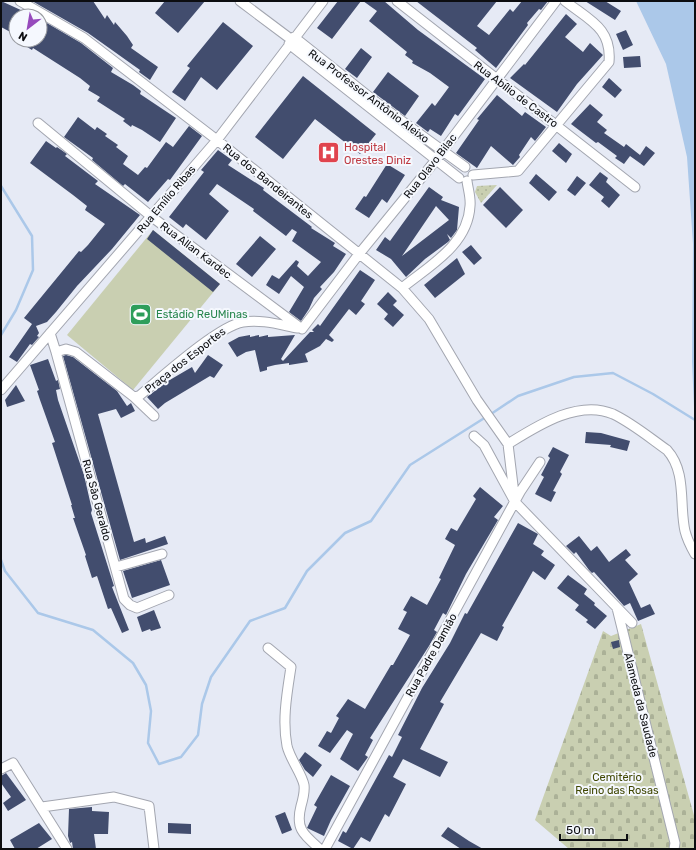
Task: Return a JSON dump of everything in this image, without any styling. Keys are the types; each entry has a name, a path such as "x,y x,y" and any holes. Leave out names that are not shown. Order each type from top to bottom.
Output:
{"street":[{"name":"Rua dos Bandeirantes","path":"20,1 84,38 217,140 402,288 429,318 477,400 508,444"},
{"name":"Rua Professor Antônio Aleixo","path":"240,1 374,106 472,171 466,178 435,161 374,106"},
{"name":"Rua Emílio Ribas","path":"1,390 217,140 323,1"},
{"name":"Rua Olavo Bilac","path":"302,329 359,254 443,152 556,1"},
{"path":"466,178 518,171 609,62 610,49 604,33 565,1"},
{"name":"Rua Abílio de Castro","path":"399,2 635,187"},
{"name":"Rua Allan Kardec","path":"38,123 152,217 302,329"},
{"path":"402,288 453,247 465,228 470,206 466,178 459,171 466,167"},
{"name":"Praça dos Esportes","path":"56,352 66,349 76,352 134,397 139,396 224,328 243,322 264,322 302,329"},
{"path":"50,333 56,352"},
{"name":"Rua São Geraldo","path":"56,352 124,599 130,606 137,608 169,595"},
{"path":"134,397 154,416"},
{"path":"515,502 508,444 529,431 574,412 591,409 614,415 667,450 673,459 680,482 686,532 695,554"},
{"path":"474,436 484,445 515,502 632,623"},
{"name":"Rua Padre Damião","path":"325,849 515,502 540,462"},
{"path":"116,567 162,554"},
{"name":"Alameda da Saudade","path":"617,608 675,843 674,849"},
{"path":"268,648 291,667 286,701 285,722 288,746 294,766 304,783 305,793 300,810 300,828 303,834 320,849"},
{"path":"1,769 13,763 67,849"},
{"path":"42,807 114,797 149,806 154,849"}],"green space":[{"path":"497,185 481,203 475,192 477,186"},
{"name":"Estádio ReUMinas","path":"153,230 220,284 133,390 67,335"},
{"name":"Cemitério Reino das Rosas","path":"641,624 695,819 695,849 569,849 535,820 603,631 611,636"}],"water":[{"path":"636,1 695,1 695,429 692,362 693,244 687,157 666,64"}],"building":[{"path":"1,1 16,8 8,8 8,31 1,27"},
{"path":"32,1 93,1 105,19 107,15 114,25 115,22 127,36 133,45 131,48 158,67 150,80 139,72 140,70 88,33 48,10 48,8 44,8"},
{"path":"165,1 205,1 178,33 155,13"},
{"path":"338,1 361,1 332,39 317,28"},
{"path":"363,1 384,1 418,30 485,79 458,116 455,114 441,136 430,129 428,132 416,123 432,103 435,106 449,87 430,73 412,63 413,61 405,55 407,52 369,21 377,11"},
{"path":"416,1 497,1 477,26 489,35 510,9 513,12 522,1 548,1 527,23 528,25 496,68 475,50 477,48"},
{"path":"585,1 605,1 621,11 615,20"},
{"path":"566,14 577,24 565,37 583,52 590,43 603,55 577,84 557,112 510,78 524,64 525,65"},
{"path":"223,22 253,46 217,90 201,77 185,101 172,92 190,68 187,66"},
{"path":"48,24 81,43 113,68 111,72 133,85 141,91 140,94 176,118 160,142 142,130 132,125 131,127 123,121 125,119 97,101 100,97 88,90 90,86 33,48 48,48"},
{"path":"626,30 633,45 623,50 616,34"},
{"path":"361,48 372,57 357,78 345,69"},
{"path":"640,56 641,67 624,68 623,57"},
{"path":"388,72 419,96 405,116 373,92"},
{"path":"303,76 376,134 360,154 315,119 283,159 255,137"},
{"path":"609,78 622,90 615,98 602,87"},
{"path":"497,95 522,116 525,112 546,127 535,141 531,137 519,155 520,157 513,165 491,146 477,168 456,153 479,120 477,119"},
{"path":"590,104 603,115 597,122 607,130 604,133 624,147 626,144 640,155 646,146 655,153 644,166 630,156 624,164 615,158 617,156 598,142 596,143 571,124"},
{"path":"78,117 95,130 97,127 107,134 105,136 118,145 116,147 128,156 123,164 138,175 145,167 147,168 166,142 173,147 189,126 202,136 170,180 168,179 148,202 125,184 123,186 92,160 93,158 64,137"},
{"path":"46,141 67,154 65,156 98,181 95,184 140,215 47,322 36,326 39,333 37,336 39,337 32,345 30,344 17,362 9,357 32,324 24,318 79,251 81,252 88,245 105,224 85,210 87,206 30,163"},
{"path":"559,143 572,154 566,163 552,151"},
{"path":"218,150 232,160 228,165 264,188 263,190 312,227 311,228 335,243 333,246 346,254 334,272 320,287 322,289 314,298 301,321 289,312 304,287 291,276 279,294 266,285 272,275 279,279 296,260 299,262 297,266 308,276 321,262 292,241 297,232 292,229 286,236 253,211 254,209 217,184 209,194 229,211 206,240 186,224 183,228 169,217 204,172 201,170"},
{"path":"387,164 405,175 387,203 382,199 369,218 355,209 364,196 366,197"},
{"path":"600,172 608,178 606,182 620,195 609,208 601,201 604,197 589,185"},
{"path":"536,174 557,192 549,201 529,183"},
{"path":"577,176 586,183 575,196 567,190"},
{"path":"429,187 443,197 441,200 459,207 457,230 451,238 447,234 450,240 425,259 406,277 391,259 376,250 385,237 390,241","holes":["436,206 449,220 402,256"]},
{"path":"500,187 523,210 506,228 483,205"},
{"path":"153,230 220,284 213,292 147,239"},
{"path":"260,236 276,249 252,277 236,264"},
{"path":"471,245 482,258 474,265 462,252"},
{"path":"457,258 465,274 435,298 424,285"},
{"path":"360,270 375,280 361,301 365,304 356,315 349,309 329,335 334,340 332,342 326,339 320,346 305,354 308,362 289,365 289,363 275,365 267,367 267,370 260,372 255,350 246,352 237,357 228,343 239,337 250,335 250,337 259,335 259,337 268,335 268,337 295,335 281,359 283,361 310,332 314,332 312,330 318,324 320,326"},
{"path":"388,292 397,301 393,305 404,315 393,327 384,319 388,314 377,304"},
{"path":"66,355 73,357 117,391 127,406 131,403 135,411 121,418 116,409 98,414 134,542 145,538 146,543 165,536 168,544 120,560 63,356"},
{"path":"208,355 223,365 214,378 210,376 165,403 158,409 147,397 168,381 192,367 195,373"},
{"path":"48,359 56,381 58,380 60,389 56,390 58,400 84,475 92,510 91,513 114,586 112,587 129,630 122,633 111,608 108,609 97,576 92,578 85,556 86,555 73,518 75,518 72,505 52,443 55,442 37,391 39,390 30,365"},
{"path":"16,385 25,401 7,407 5,400"},
{"path":"586,432 601,433 630,441 627,451 610,447 611,445 585,443"},
{"path":"553,447 569,455 560,472 562,474 553,491 556,492 551,502 535,494 544,477 541,475 550,458 548,456"},
{"path":"480,487 503,506 494,517 498,520 466,574 446,615 443,613 434,630 437,632 429,646 370,738 373,740 365,755 368,757 358,771 340,759 353,734 347,730 330,753 318,746 327,731 331,733 339,718 336,716 348,699 365,709 391,665 393,665 410,635 398,629 407,612 403,610 411,596 427,605 441,579 439,578 455,545 445,539 451,528 457,531 476,499 473,496"},
{"path":"518,523 538,534 533,544 544,551 541,555 555,565 545,580 533,571 502,626 504,627 497,641 481,633 440,702 444,704 420,749 448,762 440,777 403,759 393,777 406,784 389,817 385,814 370,842 361,837 353,849 338,841 343,831 346,833 389,755 392,757 402,737 398,735 422,688 450,643 465,613 467,614"},
{"path":"579,536 591,551 597,546 609,562 626,549 631,555 625,560 638,574 629,582 641,608 650,604 655,614 638,621 630,603 624,606 594,572 592,573 589,570 576,552 574,554 566,546"},
{"path":"161,560 170,585 132,598 123,571"},
{"path":"568,575 587,589 584,594 607,616 595,629 586,622 588,620 575,610 579,605 557,588"},
{"path":"154,610 161,628 151,631 150,629 142,632 137,617"},
{"path":"619,640 620,647 613,649 611,642"},
{"path":"305,752 322,765 313,777 305,770 299,760"},
{"path":"6,773 26,800 8,811 3,803 11,797 1,783 1,776"},
{"path":"331,775 350,786 324,836 307,828 317,807 314,805"},
{"path":"92,807 92,811 109,812 108,834 94,834 96,849 73,849 72,842 70,843 68,836 69,809"},
{"path":"285,812 292,830 282,834 275,816"},
{"path":"39,823 52,839 36,849 15,849 10,840"},
{"path":"168,823 191,824 191,834 168,833"},
{"path":"448,827 483,849 461,849 441,836"}],"waterway":[{"path":"1,186 32,236 33,270 16,310 1,335"},
{"path":"491,414 518,396 574,377 613,373 653,394 695,420"},
{"path":"1,560 5,571 38,613 93,630 133,663 146,685 151,711 148,743 159,764 181,757 198,735 202,704 211,677 250,621 285,608 307,571 345,533 371,521 410,465 486,417"}],"place":[{"name":"Hospital Orestes Diniz","path":"329,153"},
{"name":"Estádio ReUMinas","path":"140,314"}]}
